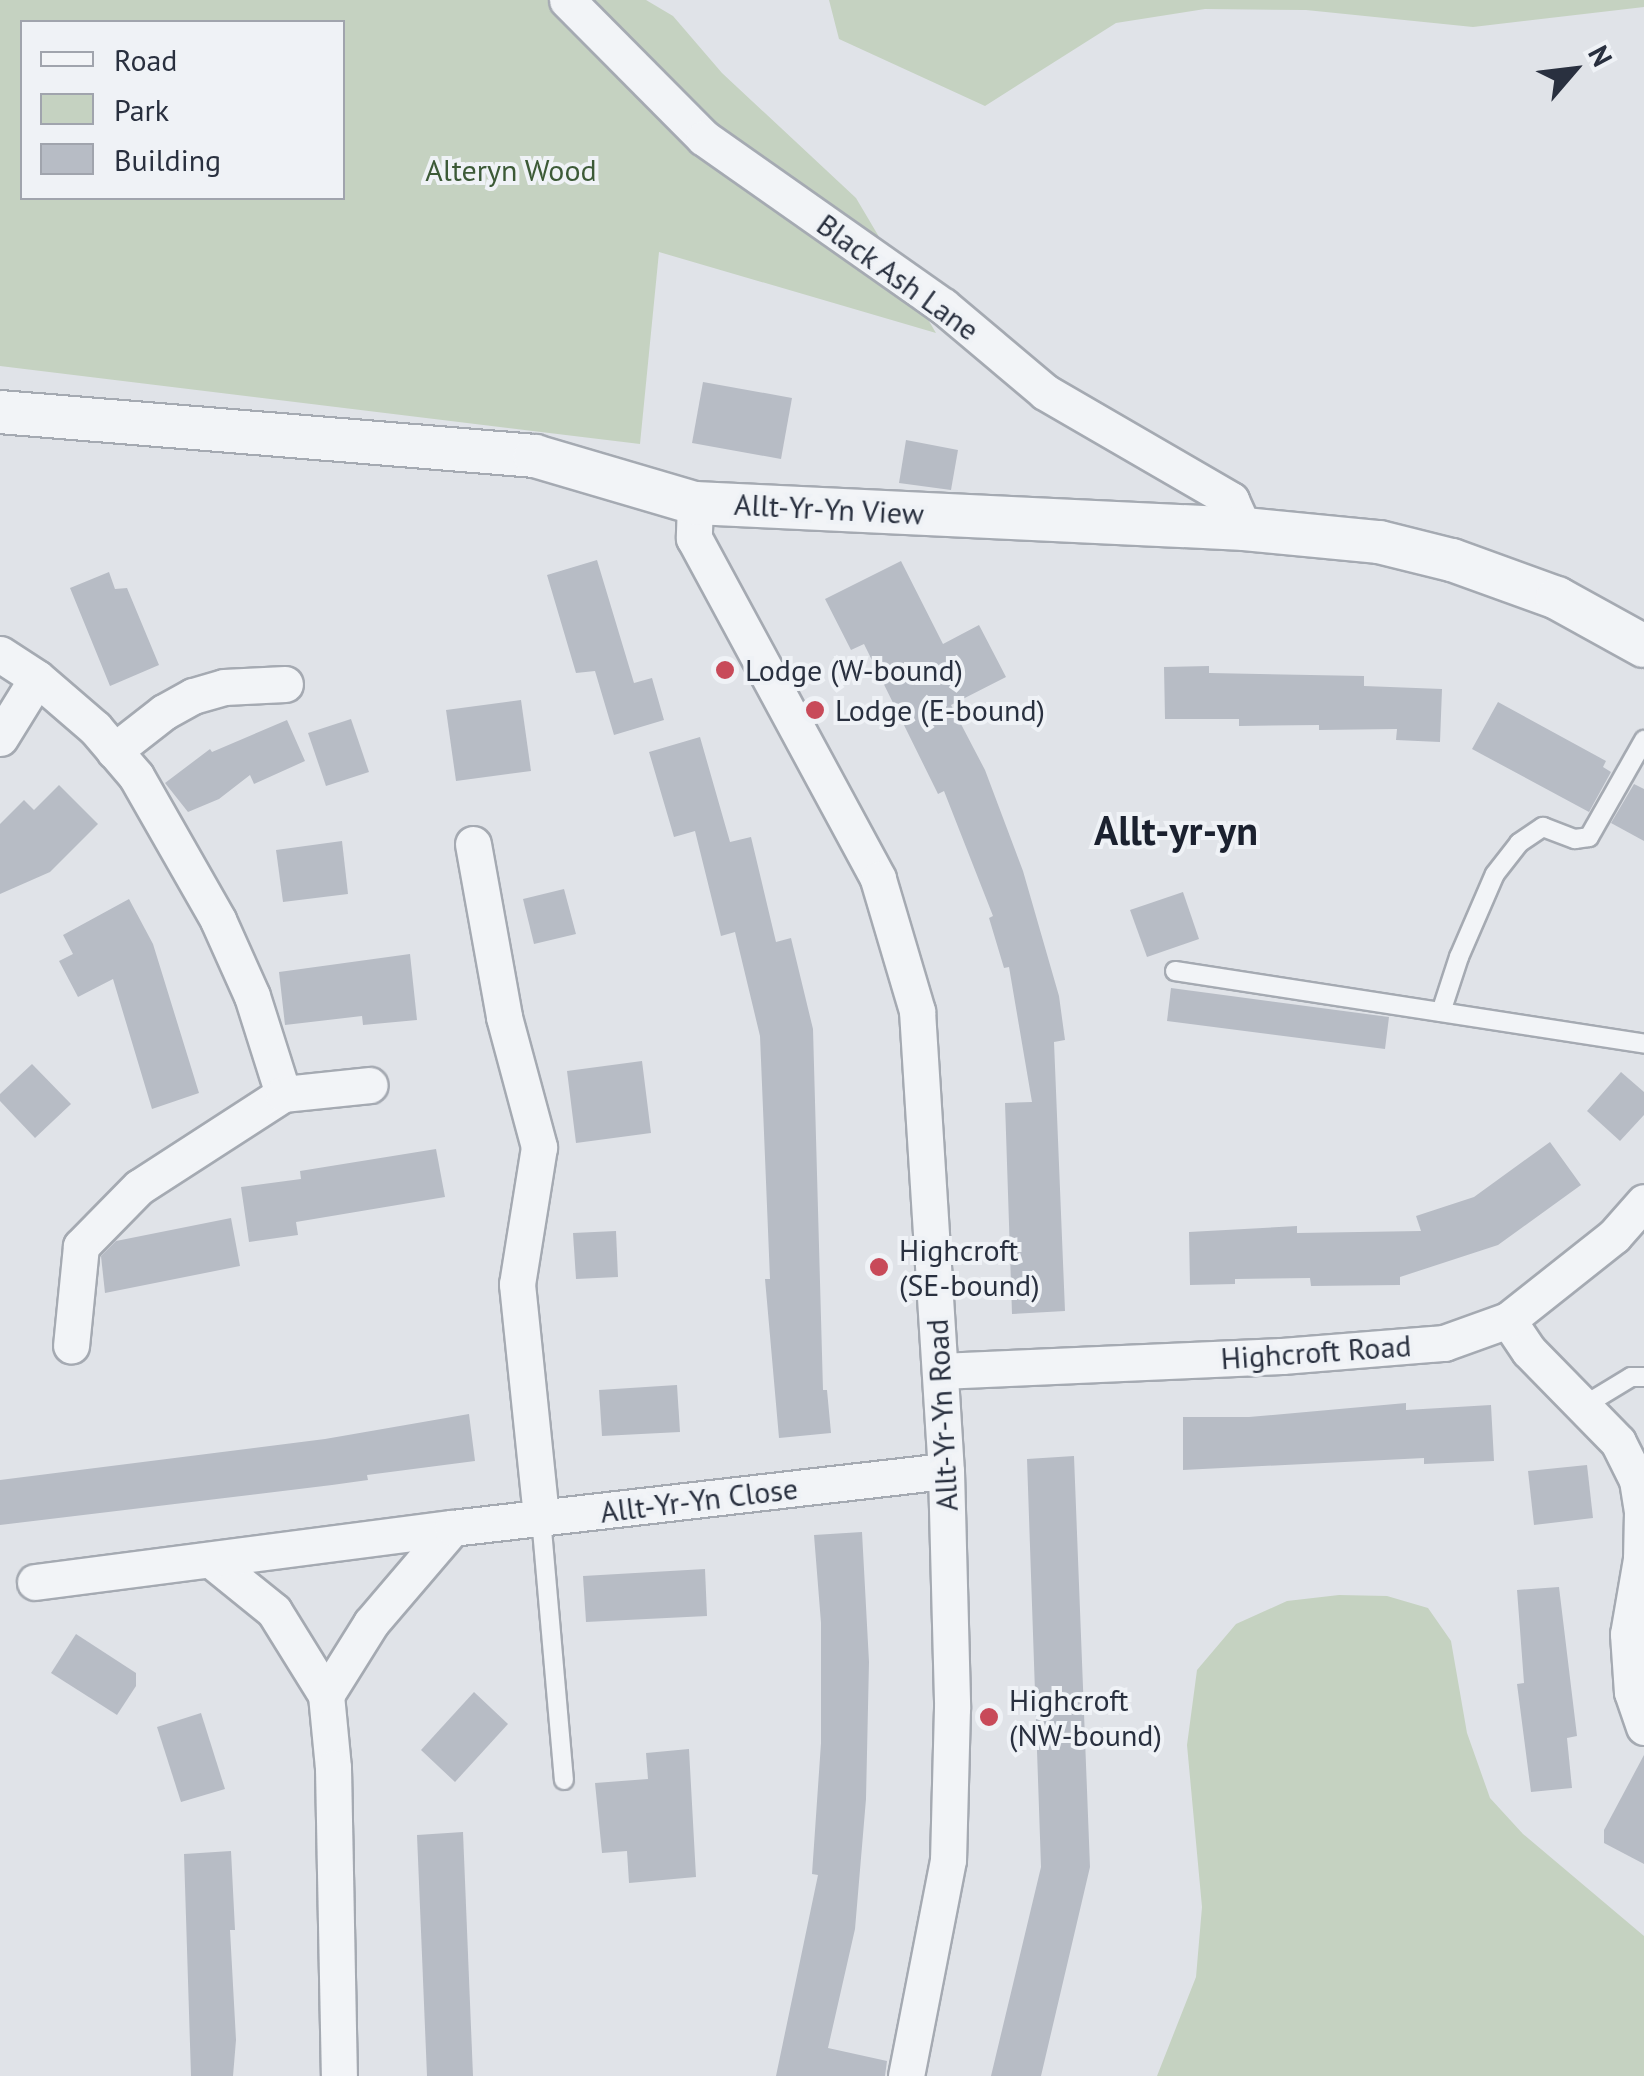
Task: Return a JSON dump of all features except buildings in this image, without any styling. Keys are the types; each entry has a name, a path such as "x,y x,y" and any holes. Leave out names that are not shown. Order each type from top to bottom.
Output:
{"street":[{"name":"Black Ash Lane","path":"567,0 704,138 943,306 1046,392 1230,500 1244,529"},
{"name":"Allt-Yr-Yn View","path":"0,412 536,456 695,502 1244,529 1379,542 1452,560 1556,598 1644,646"},
{"name":"Allt-Yr-Yn Road","path":"695,502 694,538 878,879 918,1011 946,1471 952,1708 948,1860 906,2076"},
{"path":"0,654 37,678 136,776 218,920 252,996 282,1094"},
{"path":"0,738 37,678"},
{"path":"114,751 164,712 194,696 224,687 285,684"},
{"path":"473,844 504,1017 539,1147 517,1284 540,1518"},
{"path":"71,1346 81,1246 138,1187 282,1094 370,1084"},
{"name":"Highcroft Road","path":"940,1371 1282,1356 1444,1343 1508,1320 1614,1236 1644,1202"},
{"path":"1508,1320 1529,1351 1618,1442 1636,1480 1642,1512 1641,1559 1628,1634 1632,1692 1644,1727"},
{"name":"Allt-Yr-Yn Close","path":"34,1582 452,1528 946,1471"},
{"path":"326,1696 371,1623 452,1528"},
{"path":"212,1560 274,1611 326,1696 333,1768 339,2076"}],"lane":[{"path":"1440,1012 1458,957 1496,874 1520,843 1543,827 1575,839 1589,838 1644,740"},
{"path":"1175,970 1644,1044"},
{"path":"1584,1405 1631,1377 1644,1377"},
{"path":"540,1518 564,1780"}],"green space":[{"name":"Alteryn Wood","path":"0,0 646,0 673,16 722,73 856,198 936,333 659,252 640,444 0,366"},
{"path":"829,0 1644,0 1644,7 1473,27 1306,10 1205,9 1116,23 985,106 839,39"},
{"path":"1339,1595 1387,1596 1428,1608 1451,1641 1467,1733 1490,1798 1523,1834 1644,1936 1644,2076 1157,2076 1196,1977 1202,1907 1187,1745 1197,1670 1236,1624 1287,1601"}],"place":[{"name":"Lodge (W-bound)","path":"725,670"},
{"name":"Lodge (E-bound)","path":"815,710"},
{"name":"Highcroft (SE-bound)","path":"879,1267"},
{"name":"Highcroft (NW-bound)","path":"989,1717"}],"district":[{"name":"Allt-yr-yn","path":"1176,830"}]}
